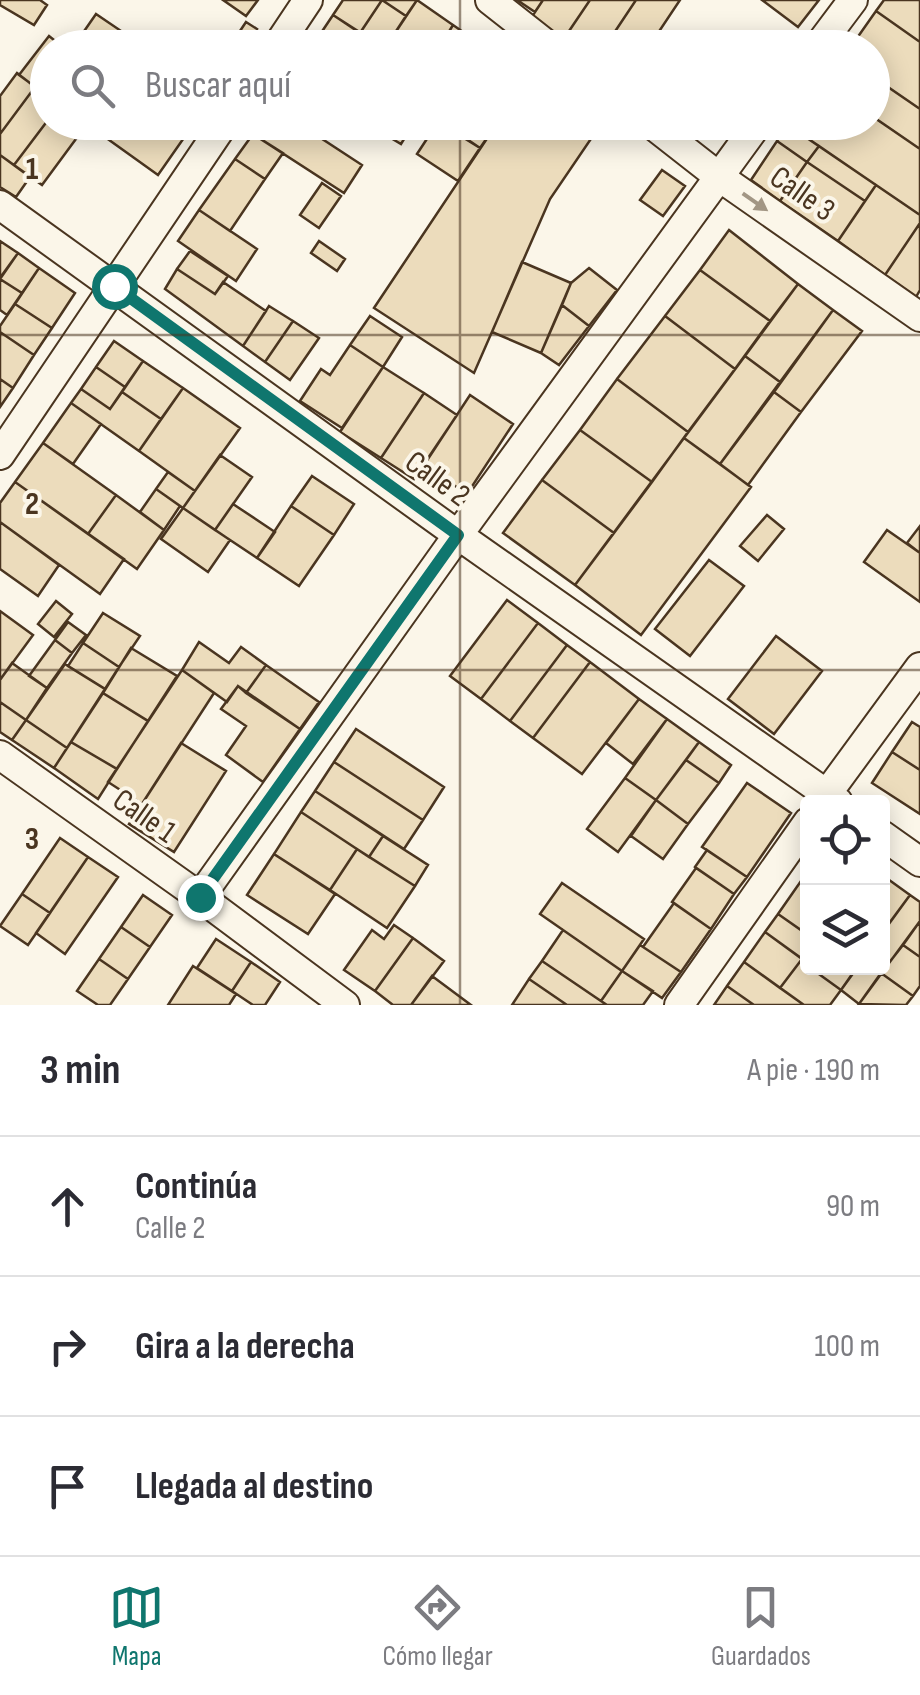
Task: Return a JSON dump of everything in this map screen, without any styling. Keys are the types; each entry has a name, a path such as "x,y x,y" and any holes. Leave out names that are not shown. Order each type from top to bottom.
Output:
{"street":[{"path":"288,30 308,0"},
{"path":"490,0 529,30"},
{"path":"830,30 853,0"},
{"path":"0,455 213,140"},
{"name":"Calle 3","path":"672,140 920,318"},
{"path":"200,897 745,140"},
{"name":"Calle 2","path":"0,205 822,795"},
{"path":"832,795 920,666"},
{"name":"Calle 1","path":"0,755 345,1005"},
{"path":"680,1005 800,833"},
{"path":"890,841 920,862"}],"building":[{"path":"0,0 40,0 47,5 34,25 0,5"},
{"path":"223,0 258,0 246,16"},
{"path":"343,0 382,0 362,30 333,15"},
{"path":"382,0 406,16 397,30 362,30"},
{"path":"382,0 417,0 406,16"},
{"path":"417,0 453,25 450,30 397,30"},
{"path":"517,0 543,0 535,12"},
{"path":"543,0 590,0 570,30 548,30 531,18"},
{"path":"590,0 636,0 616,30 570,30"},
{"path":"636,0 680,0 660,30 616,30"},
{"path":"762,0 819,0 798,27"},
{"path":"884,0 920,0 920,42 876,11"},
{"path":"876,11 920,42 920,109 890,88 890,30 863,30"},
{"path":"96,14 120,30 85,30"},
{"path":"333,15 356,30 323,30"},
{"path":"246,22 257,29 256,30 241,30"},
{"path":"30,61 30,83 19,75"},
{"path":"17,73 30,83 30,94 0,134 0,96"},
{"path":"890,88 920,109 920,149 890,128"},
{"path":"30,94 33,140 14,165 0,155 0,134"},
{"path":"890,128 920,149 920,215 810,140 890,140"},
{"path":"33,140 75,140 42,185 14,165"},
{"path":"109,140 182,140 158,175"},
{"path":"249,140 262,140 283,153 265,179 235,159"},
{"path":"262,140 324,140 362,165 344,193"},
{"path":"426,140 467,140 480,148 458,181 417,154"},
{"path":"468,140 486,140 480,148"},
{"path":"486,140 590,140 550,199 474,373 374,308"},
{"path":"810,140 819,146 807,162 777,141"},
{"path":"777,141 807,162 780,201 751,180"},
{"path":"819,146 876,185 865,201 807,162"},
{"path":"0,155 30,177 16,197 0,187"},
{"path":"235,159 265,179 230,231 199,210"},
{"path":"807,162 865,201 838,241 780,201"},
{"path":"662,170 685,186 663,216 640,200"},
{"path":"322,183 341,196 319,228 300,215"},
{"path":"876,185 920,215 920,223 885,275 838,241"},
{"path":"199,210 257,249 236,281 178,241"},
{"path":"920,223 920,290 916,297 885,275"},
{"path":"729,230 798,284 770,321 700,270"},
{"path":"0,241 18,253 0,278"},
{"path":"319,241 345,259 337,271 311,253"},
{"path":"190,251 228,276 215,294 177,269"},
{"path":"18,253 39,268 22,293 0,279"},
{"path":"522,262 571,283 541,353 492,332"},
{"path":"39,268 75,293 52,328 15,304"},
{"path":"589,268 617,290 589,326 562,305 571,283"},
{"path":"177,269 215,294 223,282 266,311 243,346 165,289"},
{"path":"700,270 770,321 735,369 665,316"},
{"path":"0,279 22,293 7,315 0,310"},
{"path":"798,284 833,310 780,382 745,356"},
{"path":"15,304 52,328 34,355 0,332"},
{"path":"562,305 589,326 559,365 541,353"},
{"path":"269,306 293,321 265,362 243,346"},
{"path":"833,310 862,331 801,412 774,392"},
{"path":"370,316 402,337 383,367 350,345"},
{"path":"665,316 735,369 688,432 617,379"},
{"path":"293,321 319,338 290,380 265,362"},
{"path":"0,332 34,355 13,388 0,379"},
{"path":"114,341 143,361 125,387 96,367"},
{"path":"350,345 383,367 342,428 300,401 321,369 330,375"},
{"path":"745,356 780,382 720,464 684,438"},
{"path":"143,361 183,388 161,419 122,392"},
{"path":"96,367 125,387 110,409 81,389"},
{"path":"383,367 424,393 381,458 340,432"},
{"path":"0,379 13,388 0,407"},
{"path":"617,379 688,432 652,482 580,430"},
{"path":"183,388 240,428 195,491 139,451"},
{"path":"81,389 110,409 122,392 161,419 139,451 71,403"},
{"path":"774,392 801,412 748,485 720,464"},
{"path":"424,393 457,415 414,479 381,458"},
{"path":"470,395 513,424 467,494 424,465"},
{"path":"71,403 101,424 73,464 43,443"},
{"path":"580,430 652,482 614,533 542,480"},
{"path":"684,438 751,487 641,635 575,585"},
{"path":"43,443 116,495 88,534 15,482"},
{"path":"220,455 252,477 215,530 183,508"},
{"path":"168,472 195,491 183,508 156,489"},
{"path":"312,476 354,504 334,535 291,506"},
{"path":"542,480 614,533 575,585 503,533"},
{"path":"15,482 124,559 100,594 0,522 0,503"},
{"path":"156,489 180,506 164,530 140,512"},
{"path":"116,495 164,530 137,569 88,534"},
{"path":"233,504 275,532 257,558 215,530"},
{"path":"291,506 334,535 299,586 257,558"},
{"path":"183,508 230,540 208,572 161,539"},
{"path":"767,515 784,529 758,561 740,546"},
{"path":"0,522 59,565 38,596 0,569"},
{"path":"920,526 920,553 907,543"},
{"path":"887,530 920,553 920,602 864,562"},
{"path":"709,560 744,586 690,656 655,629"},
{"path":"507,600 538,623 481,699 450,676"},
{"path":"56,601 72,614 54,637 38,624"},
{"path":"0,611 33,635 0,680"},
{"path":"103,613 140,636 119,667 83,643"},
{"path":"68,622 86,635 72,653 55,640"},
{"path":"538,623 567,645 510,721 481,699"},
{"path":"776,636 822,671 774,734 728,699"},
{"path":"55,640 72,653 47,688 29,676"},
{"path":"199,642 229,663 241,647 266,665 246,693 238,686 227,702 182,670"},
{"path":"83,643 119,667 105,689 68,666"},
{"path":"567,645 590,662 533,738 510,721"},
{"path":"131,648 177,676 148,721 103,693"},
{"path":"590,662 639,699 582,774 533,738"},
{"path":"12,663 47,688 26,720 0,702 0,680"},
{"path":"65,664 105,689 67,748 26,720"},
{"path":"266,665 319,702 300,729 246,693"},
{"path":"182,670 214,693 142,804 108,782"},
{"path":"238,686 300,729 263,782 226,755 246,726 221,709"},
{"path":"103,693 148,721 117,769 71,742"},
{"path":"639,699 667,719 633,764 606,743"},
{"path":"0,702 26,720 12,740 0,732"},
{"path":"667,719 699,742 656,800 625,778"},
{"path":"26,720 67,748 54,768 12,740"},
{"path":"912,722 920,727 920,770 892,752"},
{"path":"356,729 444,787 423,820 334,762"},
{"path":"71,742 117,769 98,799 54,768"},
{"path":"699,742 731,765 719,783 686,760"},
{"path":"181,743 226,771 174,852 129,824"},
{"path":"892,752 920,770 920,814 872,783"},
{"path":"686,760 719,783 688,824 656,800"},
{"path":"334,762 423,820 404,849 315,791"},
{"path":"625,778 656,800 618,852 587,829"},
{"path":"747,783 791,813 747,877 702,847"},
{"path":"315,791 383,836 369,857 301,812"},
{"path":"656,800 688,824 663,859 631,836"},
{"path":"301,812 357,849 330,890 274,854"},
{"path":"383,836 428,865 415,886 369,857"},
{"path":"60,838 88,857 50,913 22,894"},
{"path":"357,849 415,886 387,928 330,890"},
{"path":"707,850 747,877 734,894 695,867"},
{"path":"274,854 335,894 308,934 247,895"},
{"path":"88,857 118,877 65,954 36,933"},
{"path":"696,868 734,894 711,929 672,902"},
{"path":"890,881 910,895 890,922"},
{"path":"800,882 800,929 778,914"},
{"path":"562,883 644,939 622,971 540,914"},
{"path":"22,894 50,913 28,945 0,926"},
{"path":"143,895 172,915 150,947 121,927"},
{"path":"910,895 920,902 920,921 890,962 890,922"},
{"path":"674,903 711,929 681,972 643,947"},
{"path":"778,914 800,929 800,957 765,932"},
{"path":"920,921 920,957 903,945"},
{"path":"394,925 413,938 375,991 344,970 372,930 384,939"},
{"path":"121,927 150,947 128,979 99,959"},
{"path":"563,930 622,971 601,1001 542,961"},
{"path":"765,932 800,958 780,988 744,962"},
{"path":"413,938 444,961 411,1005 393,1005 375,991"},
{"path":"216,939 251,962 232,991 197,968"},
{"path":"640,945 681,972 662,998 622,971"},
{"path":"903,945 920,957 920,986 913,996 884,975 890,975 890,962"},
{"path":"99,959 128,979 110,1005 98,1005 77,991"},
{"path":"542,961 607,1005 567,1005 529,979"},
{"path":"251,962 280,982 265,1005 253,1005 232,991"},
{"path":"744,962 804,1005 754,1005 727,986"},
{"path":"800,962 800,975 820,975 841,990 830,1005 804,1005 780,988"},
{"path":"193,966 236,994 229,1005 168,1005"},
{"path":"622,971 653,991 643,1005 607,1005 601,1001"},
{"path":"820,975 852,975 841,990"},
{"path":"852,975 880,975 859,1004 841,990"},
{"path":"880,975 913,996 906,1005 859,1004"},
{"path":"432,976 471,1005 411,1005"},
{"path":"529,979 567,1005 512,1005"},
{"path":"727,986 754,1005 714,1005"}],"route":[{"path":"114,286 458,535 200,897"}]}
